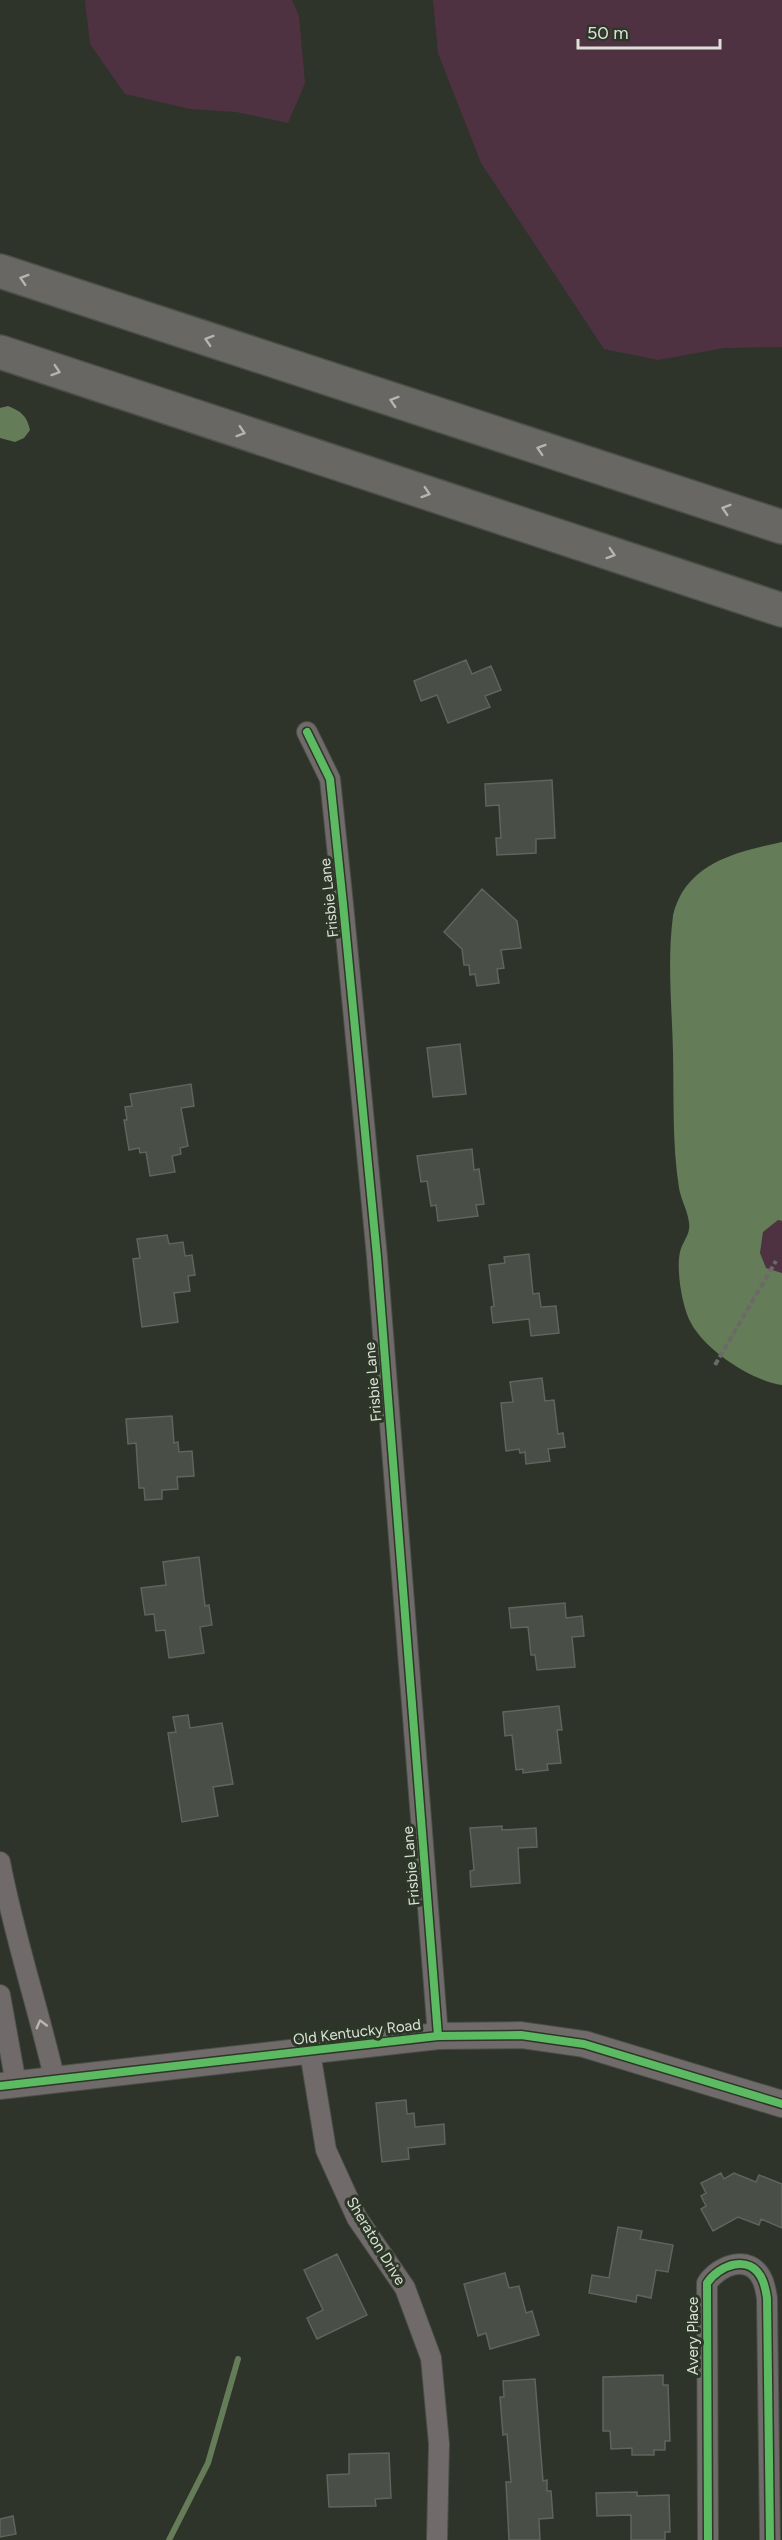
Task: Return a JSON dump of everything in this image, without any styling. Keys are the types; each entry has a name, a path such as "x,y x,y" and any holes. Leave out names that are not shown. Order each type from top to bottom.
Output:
{"highway":[{"path":"0,271 782,527"},
{"path":"0,352 782,610"}],"street":[{"name":"Frisbie Lane","path":"307,732 330,779 345,926 377,1257 438,2036"},
{"path":"0,1862 22,1959 42,2026 55,2081"},
{"path":"0,1995 8,2085"},
{"name":"Old Kentucky Road","path":"8,2085 438,2036 521,2035 584,2044 782,2104"},
{"name":"Sheraton Drive","path":"310,2052 326,2150 357,2218 405,2288 430,2358 439,2444 437,2540"},
{"name":"Avery Place","path":"708,2540 707,2283 714,2272 737,2263 751,2266 762,2277 767,2298 774,2528"}],"path":[{"path":"715,1365 776,1261"}],"shaded area":[{"path":"85,0 292,0 299,16 305,83 288,123 236,112 190,109 125,94 90,44"},
{"path":"433,0 782,0 782,347 724,348 658,360 604,349 481,163 438,53"},
{"path":"8,406 23,415 30,430 24,438 15,442 0,438 0,408"},
{"path":"782,842 782,1221 778,1220 763,1232 760,1253 766,1268 782,1273 782,1385 757,1377 730,1363 707,1344 698,1333 685,1308 679,1278 679,1260 689,1227 679,1188 675,1154 670,967 674,913 681,894 692,880 714,863 727,857"},
{"path":"778,1220 782,1221 782,1273 765,1268 760,1253 763,1232"}],"building":[{"path":"466,660 472,674 491,666 501,690 485,696 490,707 448,723 437,695 421,701 414,681"},
{"path":"552,780 555,838 536,839 536,853 497,855 496,838 501,838 499,805 486,806 485,784"},
{"path":"482,889 517,921 521,948 501,950 504,968 497,969 499,983 477,986 475,974 470,975 469,965 464,965 462,949 444,932"},
{"path":"460,1044 466,1094 433,1097 427,1048"},
{"path":"191,1084 194,1106 181,1108 188,1146 180,1148 181,1154 172,1156 175,1172 150,1176 146,1152 140,1153 139,1148 129,1150 124,1120 127,1120 125,1107 132,1106 130,1094"},
{"path":"472,1149 474,1170 479,1169 484,1204 476,1205 478,1216 438,1221 436,1205 431,1206 427,1181 421,1182 417,1156"},
{"path":"167,1235 169,1244 183,1242 185,1256 192,1255 195,1275 188,1276 190,1291 174,1293 178,1322 142,1327 133,1259 140,1258 137,1239"},
{"path":"529,1254 533,1294 539,1293 541,1307 556,1306 559,1333 531,1336 529,1319 493,1323 491,1307 494,1306 489,1265 505,1263 504,1257"},
{"path":"542,1378 545,1401 554,1400 558,1434 563,1433 565,1447 548,1449 550,1461 526,1464 525,1452 520,1453 519,1449 506,1451 501,1403 513,1402 510,1382"},
{"path":"172,1416 174,1443 178,1442 179,1452 192,1451 194,1476 177,1477 178,1489 162,1490 162,1499 145,1500 144,1488 139,1488 136,1443 128,1444 126,1419"},
{"path":"199,1557 205,1606 209,1605 212,1625 200,1627 204,1653 169,1658 165,1630 156,1631 154,1614 145,1615 141,1588 166,1585 163,1562"},
{"path":"565,1603 566,1618 582,1616 584,1636 572,1637 575,1667 537,1670 535,1655 531,1655 528,1627 511,1628 509,1608"},
{"path":"559,1706 562,1730 557,1730 561,1763 547,1764 548,1770 523,1773 523,1769 516,1770 512,1735 505,1736 503,1712"},
{"path":"188,1715 190,1728 222,1723 233,1784 213,1787 218,1816 182,1822 168,1733 176,1732 173,1717"},
{"path":"502,1826 502,1830 536,1828 537,1847 518,1848 520,1883 471,1887 470,1871 474,1870 470,1828"},
{"path":"406,2100 407,2114 414,2113 415,2127 444,2124 445,2144 408,2148 409,2159 382,2162 376,2103"},
{"path":"721,2173 724,2179 734,2173 756,2182 759,2175 782,2184 782,2228 761,2219 759,2225 738,2217 713,2231 701,2209 706,2206 701,2196 706,2193 701,2183"},
{"path":"618,2227 642,2231 640,2239 673,2245 668,2272 656,2270 651,2298 637,2295 636,2302 589,2293 592,2275 609,2278"},
{"path":"337,2254 367,2315 317,2339 307,2318 323,2310 304,2270"},
{"path":"505,2273 509,2288 519,2286 526,2313 532,2311 539,2335 490,2349 486,2333 478,2336 464,2284"},
{"path":"663,2375 663,2385 668,2385 670,2441 665,2441 665,2450 654,2450 654,2455 632,2455 632,2448 611,2449 610,2431 603,2431 603,2377"},
{"path":"535,2379 543,2481 547,2480 547,2491 551,2491 553,2518 539,2519 540,2540 509,2540 506,2482 511,2482 507,2434 503,2435 500,2397 504,2397 503,2381"},
{"path":"389,2453 391,2498 375,2499 376,2506 329,2507 327,2475 349,2474 349,2454"},
{"path":"637,2492 637,2496 669,2495 670,2532 665,2532 665,2540 631,2540 631,2515 597,2516 596,2493"},
{"path":"13,2516 16,2534 0,2537 0,2519"}],"waterway":[{"path":"169,2540 208,2463 238,2359"}],"cycle path":[{"path":"307,732 330,779 343,904 377,1257 438,2036"},
{"path":"0,2086 438,2036 521,2035 584,2044 782,2104"},
{"path":"708,2540 707,2283 719,2271 734,2264 750,2266 757,2271 763,2281 767,2298 770,2540"}]}
